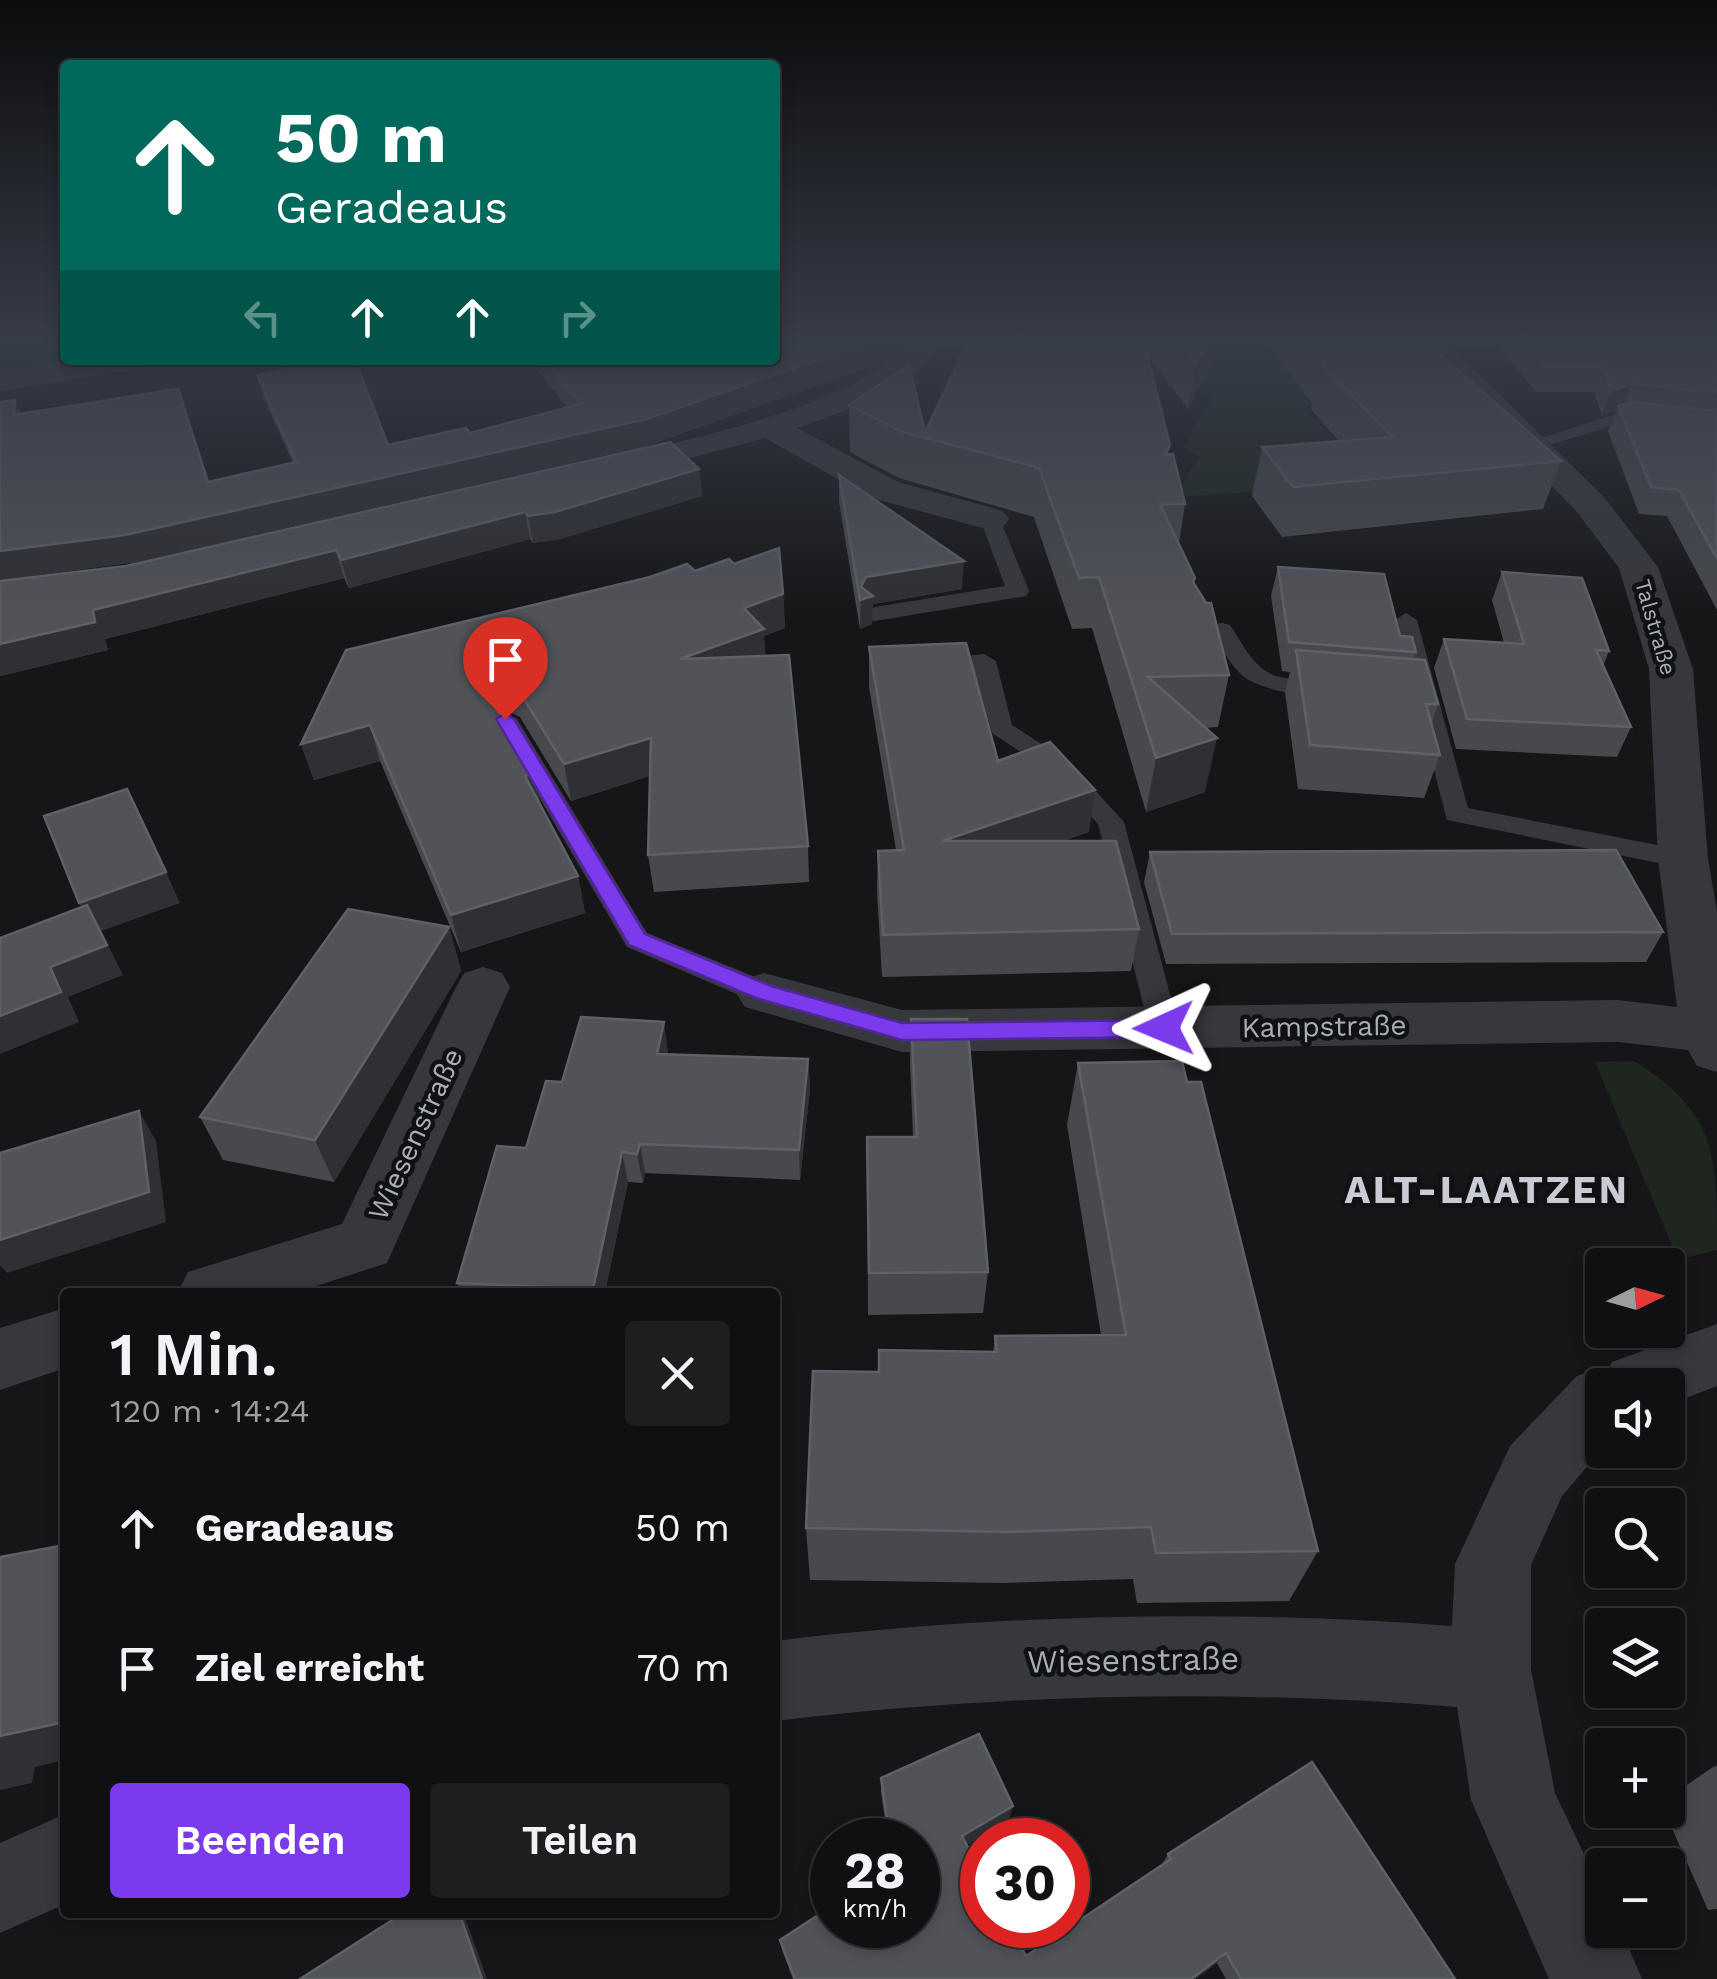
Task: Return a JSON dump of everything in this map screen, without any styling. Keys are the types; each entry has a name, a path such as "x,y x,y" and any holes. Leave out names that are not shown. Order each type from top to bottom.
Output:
{"street":[{"path":"581,476 737,434"},
{"path":"783,434 886,490 990,520"},
{"name":"Talstraße","path":"1522,434 1591,505 1638,567 1671,668 1683,859 1713,1042"},
{"path":"1671,668 1717,672"},
{"name":"Wiesenstraße","path":"223,1288 364,1244 483,987"},
{"name":"Kampstraße","path":"764,992 902,1031 1618,1021 1713,1042"},
{"path":"0,1359 60,1340"},
{"path":"1682,1368 1717,1355"},
{"path":"1585,1417 1536,1470 1493,1564 1491,1669 1514,1800 1596,1979"},
{"name":"Wiesenstraße","path":"780,1680 916,1664 1302,1656 1491,1669"},
{"path":"0,1888 60,1860"}],"lane":[{"path":"1532,444 1563,434"},
{"path":"876,614 1018,591 990,520"},
{"path":"1406,620 1416,692 1456,814 1683,859"},
{"path":"1198,632 1222,630 1242,667 1265,681 1354,689"},
{"path":"903,670 984,660 1001,728 1060,767 1112,822 1164,1028"},
{"path":"505,719 637,940 764,992"}],"shaded area":[{"path":"1191,434 1329,434 1338,444 1342,486 1174,497 1199,457 1183,447"},
{"path":"1634,1061 1682,1099 1697,1118 1713,1162 1717,1250 1685,1258 1685,1248 1673,1248 1595,1062"}],"building":[{"path":"0,434 193,434 208,482 296,462 284,434 384,434 388,445 437,434 577,434 125,535 0,551"},
{"path":"913,434 1167,434 1170,445 1165,455 1173,454 1185,504 1160,504 1195,578 1193,582 1206,603 1211,603 1229,675 1148,677 1217,738 1156,758 1099,577 1079,578 1039,468"},
{"path":"1390,434 1531,434 1561,461 1293,487 1262,447 1393,437"},
{"path":"1630,434 1717,434 1717,559 1679,490 1651,487"},
{"path":"670,442 699,469 555,512 528,516 525,512 341,560 336,550 93,610 95,622 0,644 0,581 126,566"},
{"path":"839,475 964,561 866,577 861,587 873,596 860,600"},
{"path":"779,548 783,594 744,608 764,629 680,659 789,655 808,846 648,855 651,738 564,764 513,681 495,673 482,685 534,773 525,776 578,876 451,915 370,725 301,744 346,650 650,577 687,564 695,571 729,559 734,564"},
{"path":"1278,567 1384,574 1400,636 1412,637 1416,652 1289,642"},
{"path":"1502,572 1582,578 1609,651 1596,650 1631,727 1467,719 1444,639 1524,644"},
{"path":"966,643 998,761 1050,742 1095,790 942,841 1116,841 1139,929 883,935 878,851 904,850 869,647"},
{"path":"1296,650 1425,660 1438,704 1426,704 1440,755 1310,745"},
{"path":"127,789 166,872 79,903 44,816"},
{"path":"1616,850 1663,932 1172,934 1150,852"},
{"path":"87,905 107,945 50,967 61,992 0,1016 0,938"},
{"path":"348,909 449,927 315,1140 200,1117"},
{"path":"581,1017 664,1022 657,1054 808,1059 799,1150 640,1144 637,1154 622,1152 593,1288 457,1283 497,1146 526,1148 546,1081 562,1082"},
{"path":"911,1019 967,1019 988,1272 869,1273 867,1137 917,1137"},
{"path":"1182,1061 1187,1082 1201,1082 1318,1551 1156,1553 1151,1527 1012,1532 806,1528 813,1371 879,1372 879,1350 997,1352 995,1336 1126,1335 1078,1063"},
{"path":"139,1111 149,1192 0,1240 0,1153"},
{"path":"60,1546 60,1723 0,1736 0,1557"},
{"path":"979,1734 1013,1806 993,1818 960,1818 960,1948 1022,1948 1026,1956 1038,1948 1090,1948 1090,1913 1171,1859 1168,1854 1312,1762 1455,1979 1241,1979 1226,1953 1191,1979 795,1979 780,1940 810,1920 810,1948 940,1948 940,1818 887,1818 881,1778"},
{"path":"396,1918 461,1918 482,1979 300,1979"}],"district":[{"name":"ALT-LAATZEN","path":"1487,1190"}],"route":[{"path":"505,719 637,940 764,992 902,1031 1164,1028"}]}
